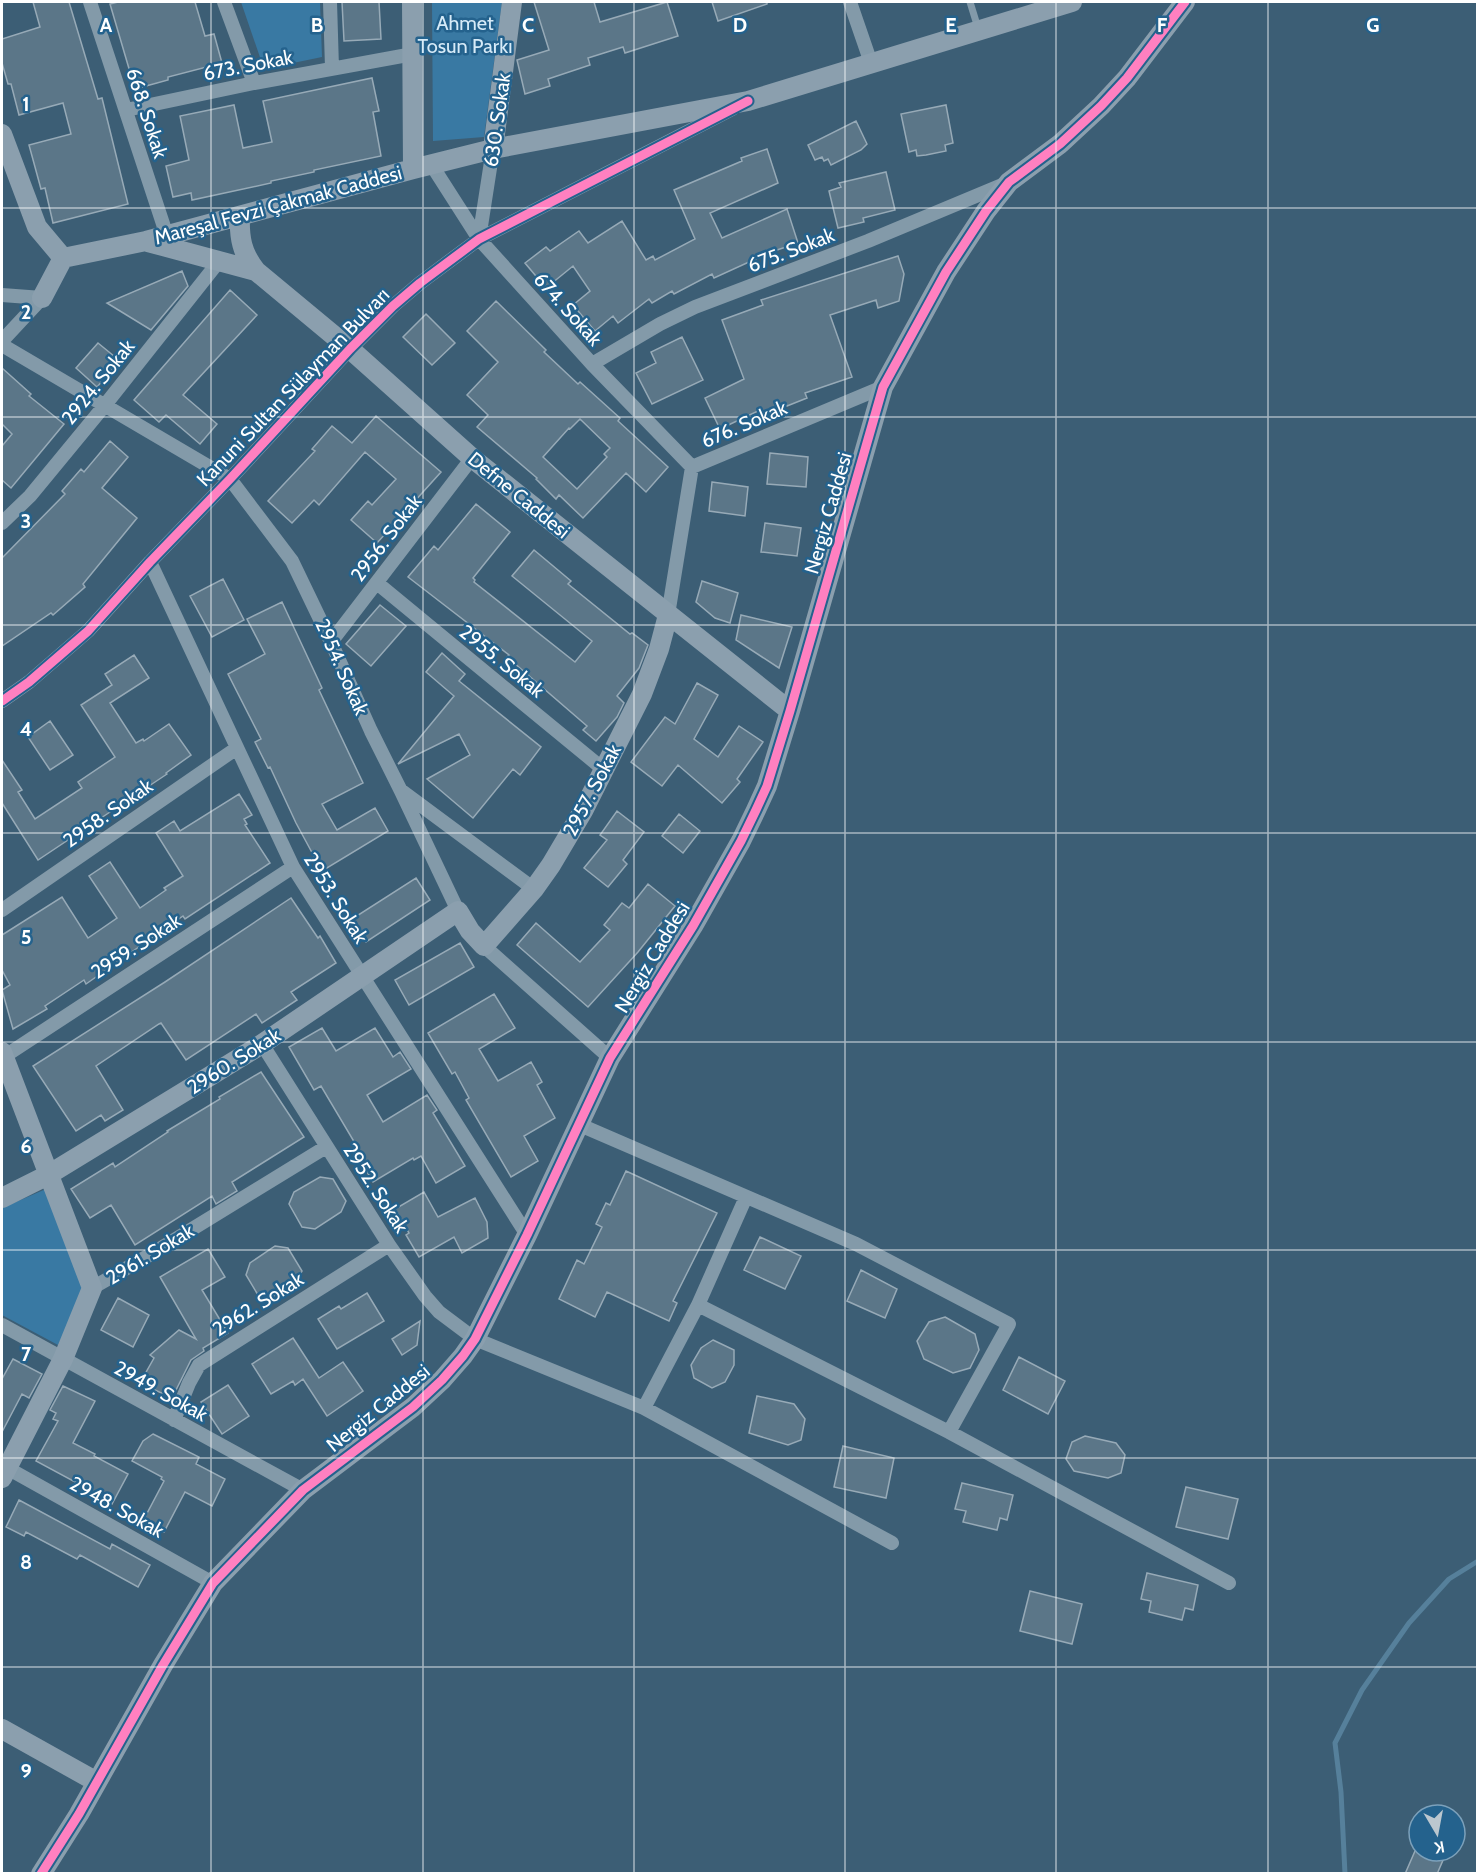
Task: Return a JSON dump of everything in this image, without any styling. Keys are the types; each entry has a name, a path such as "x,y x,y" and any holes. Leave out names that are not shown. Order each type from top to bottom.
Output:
{"street":[{"name":"668. Sokak","path":"90,2 167,236"},
{"path":"224,2 254,83"},
{"path":"330,2 332,68"},
{"path":"412,2 413,54 422,166"},
{"name":"630. Sokak","path":"479,239 494,149 512,2"},
{"path":"850,2 871,63"},
{"name":"Kanuni Sultan Sülayman Bulvarı","path":"2,701 29,682 88,631 150,562 393,306 479,239 748,101 1072,2"},
{"name":"Nergiz Caddesi","path":"41,1874 213,1582 303,1490 413,1407 442,1380 475,1339 580,1125 610,1058 693,926 741,841 767,786 883,387 946,272 1009,182 1089,119 1127,78 1185,2"},
{"name":"673. Sokak","path":"126,110 254,83 413,54"},
{"name":"Mareşal Fevzi Çakmak Caddesi","path":"63,258 167,236 422,166 494,149 748,101"},
{"path":"2,135 37,227 63,258 42,298 2,341"},
{"name":"674. Sokak","path":"422,166 479,239 592,364 692,467"},
{"name":"675. Sokak","path":"592,364 660,324 695,307 868,241 1009,182"},
{"path":"240,216 240,243 247,260 256,271"},
{"path":"147,241 256,271"},
{"name":"2924. Sokak","path":"2,522 30,496 220,260"},
{"name":"Defne Caddesi","path":"256,271 350,349 472,458 790,711"},
{"path":"2,295 42,298"},
{"name":"2954. Sokak","path":"2,345 230,480 292,561 370,731 470,931 610,1058"},
{"name":"676. Sokak","path":"668,615 692,467 883,387"},
{"name":"2956. Sokak","path":"331,642 472,458"},
{"name":"2953. Sokak","path":"150,562 293,867 527,1235"},
{"name":"2955. Sokak","path":"377,583 603,769"},
{"name":"2957. Sokak","path":"484,946 534,889 566,841 642,694 659,649 668,615"},
{"name":"2958. Sokak","path":"2,910 237,748"},
{"path":"401,791 534,889"},
{"name":"2959. Sokak","path":"2,1056 293,867"},
{"name":"2960. Sokak","path":"2,1198 48,1175 262,1044 458,911"},
{"name":"2952. Sokak","path":"262,1044 389,1245 439,1312 475,1339 644,1408 892,1543"},
{"path":"2,1056 92,1288"},
{"path":"580,1125 856,1244 1009,1324 949,1432"},
{"name":"2961. Sokak","path":"3,1470 63,1359 92,1288 164,1247 326,1147"},
{"path":"644,1408 698,1305 746,1197"},
{"name":"2962. Sokak","path":"174,1420 199,1365 389,1245"},
{"path":"698,1305 949,1432 1229,1583"},
{"name":"2949. Sokak","path":"2,1325 303,1490"},
{"name":"2948. Sokak","path":"3,1470 213,1582"},
{"path":"2,1729 97,1782"}],"lane":[{"path":"970,2 979,30"}],"green space":[{"path":"241,2 320,2 322,57 264,69"},
{"name":"Ahmet Tosun Parkı","path":"432,2 502,2 484,137 433,141"},
{"path":"46,1189 84,1292 58,1345 2,1315 2,1208"}],"building":[{"path":"33,2 69,2 98,99 102,98 128,204 53,223 45,188 41,189 29,145 71,134 63,103 19,115 11,84 8,84 2,63 2,39 40,27"},
{"path":"118,2 195,2 205,36 214,34 222,63 168,77 168,80 135,89 110,4"},
{"path":"342,2 379,2 381,39 344,41"},
{"path":"534,2 594,2 600,22 667,2 678,36 625,53 623,47 588,58 590,65 548,79 550,86 525,94 517,60 549,50"},
{"path":"712,2 767,2 767,4 718,21"},
{"path":"372,78 379,111 373,112 381,156 192,200 191,193 173,197 166,166 189,160 180,116 234,105 243,148 272,142 263,101"},
{"path":"946,105 953,143 945,145 946,151 917,156 916,150 909,152 901,114"},
{"path":"856,121 867,144 861,150 831,165 828,159 824,161 822,157 815,160 808,145"},
{"path":"767,149 778,183 710,213 722,238 787,209 798,243 771,252 714,278 712,274 674,294 672,291 652,303 649,299 618,323 613,316 595,331 573,305 590,291 573,266 546,288 525,263 546,247 550,251 579,231 588,243 622,221 646,260 653,256 655,260 695,239 674,190 742,161 741,158"},
{"path":"886,172 895,210 863,218 864,222 838,228 829,191 841,187 839,183"},
{"path":"898,256 904,274 899,301 878,308 876,300 830,315 852,377 805,393 807,398 787,406 786,404 762,414 760,410 720,429 705,398 744,379 722,320 763,305 761,300"},
{"path":"182,271 188,286 151,330 107,303"},
{"path":"230,290 257,315 183,395 217,424 200,444 166,415 159,422 134,400"},
{"path":"496,301 546,350 544,352 578,384 580,382 620,418 618,421 668,467 646,492 626,473 583,518 559,495 556,499 537,478 477,427 488,415 467,395 498,362 467,331","holes":["580,419 610,448 604,454 607,457 577,489 543,457"]},
{"path":"426,314 455,343 432,365 403,337"},
{"path":"682,337 703,380 652,404 636,373 656,363 651,352"},
{"path":"98,343 120,361 97,387 76,368"},
{"path":"2,368 31,394 29,396 64,424 11,488 2,480 2,446 12,434 2,424"},
{"path":"376,416 441,472 377,543 351,520 368,501 372,505 396,479 365,452 319,505 314,500 292,523 268,501 315,451 312,449 332,426 352,443"},
{"path":"110,441 128,457 102,488 137,518 83,584 85,587 53,615 51,613 2,646 2,558 65,494 62,491 81,469 84,472"},
{"path":"770,453 808,457 806,487 767,484"},
{"path":"712,482 748,487 745,516 709,511"},
{"path":"476,504 510,532 473,578 474,582 575,662 592,641 512,576 534,550 571,581 568,584 630,634 632,633 648,645 639,668 617,696 624,703 617,717 596,741 583,730 587,726 507,657 509,655 408,577 434,546 438,550"},
{"path":"765,523 801,528 797,556 761,552"},
{"path":"223,579 244,620 212,637 190,596"},
{"path":"702,581 738,593 730,623 715,618 696,602"},
{"path":"282,602 322,688 319,690 363,783 322,804 337,830 375,808 388,831 322,871 255,742 261,739 228,674 265,654 247,619"},
{"path":"380,605 406,626 371,666 346,644"},
{"path":"741,615 792,627 779,668 736,640"},
{"path":"442,653 465,674 459,681 541,747 520,775 513,769 473,818 427,779 470,755 459,734 398,764 454,696 426,672"},
{"path":"134,655 149,678 110,703 136,743 143,739 144,741 169,724 191,755 167,774 38,860 2,803 2,760 22,790 18,792 35,819 82,788 78,782 115,757 81,705 112,685 105,674"},
{"path":"697,683 718,695 694,739 718,757 739,726 763,742 737,779 740,782 722,803 678,765 662,786 631,762 665,717 675,724"},
{"path":"50,721 73,755 50,770 28,737"},
{"path":"239,794 252,815 244,819 247,824 245,825 270,863 185,919 183,916 86,984 84,980 45,1006 47,1009 13,1029 2,990 10,985 2,970 2,935 62,897 88,938 117,918 89,876 110,862 140,908 183,876 156,833 174,821 180,831"},
{"path":"617,811 644,832 623,860 627,864 608,887 584,868 607,840 600,835"},
{"path":"679,814 700,831 683,853 662,836"},
{"path":"416,878 430,900 366,942 352,919"},
{"path":"648,884 675,906 638,952 588,1007 517,945 536,923 580,962 610,930 604,925 622,903 629,908"},
{"path":"291,898 318,938 320,936 336,963 291,992 297,1000 262,1023 256,1014 186,1060 161,1023 159,1024 96,1066 123,1110 105,1121 101,1115 76,1131 33,1066"},
{"path":"460,943 474,967 409,1005 395,980"},
{"path":"494,994 515,1028 479,1049 498,1081 531,1062 542,1082 537,1085 555,1118 524,1136 538,1161 511,1177 466,1100 469,1098 455,1072 452,1074 428,1033"},
{"path":"322,1028 336,1051 375,1028 393,1057 400,1052 411,1069 367,1095 383,1122 427,1095 437,1110 433,1113 465,1166 436,1183 421,1156 414,1160 413,1158 373,1182 358,1157 362,1155 321,1086 314,1090 289,1047"},
{"path":"261,1072 304,1137 232,1182 237,1191 216,1204 212,1196 135,1245 111,1205 90,1218 71,1189 113,1163 115,1167 167,1131 220,1099 219,1097"},
{"path":"626,1171 717,1213 673,1301 677,1303 669,1321 607,1292 595,1317 559,1299 577,1260 584,1264 602,1227 596,1224 606,1203 610,1205"},
{"path":"320,1177 333,1179 346,1201 341,1212 315,1229 302,1227 289,1204 294,1192"},
{"path":"424,1192 438,1217 475,1198 487,1222 488,1238 462,1253 454,1237 419,1257 395,1209"},
{"path":"760,1237 801,1256 785,1289 744,1270"},
{"path":"275,1246 288,1248 302,1271 296,1282 272,1297 258,1295 246,1275 250,1263"},
{"path":"208,1249 225,1277 202,1290 228,1333 203,1348 204,1351 191,1360 172,1398 140,1383 154,1358 150,1355 179,1330 196,1339 160,1277"},
{"path":"861,1270 897,1289 885,1318 847,1301"},
{"path":"367,1293 384,1321 337,1349 318,1319 339,1306 341,1309"},
{"path":"118,1298 149,1315 133,1347 101,1330"},
{"path":"945,1317 975,1334 979,1350 970,1368 953,1373 924,1359 917,1341 929,1322"},
{"path":"420,1321 417,1345 402,1355 392,1339"},
{"path":"293,1338 319,1378 343,1362 363,1391 327,1416 303,1379 295,1385 293,1381 271,1394 252,1364"},
{"path":"713,1340 734,1350 734,1365 725,1382 712,1388 694,1378 691,1365 701,1348"},
{"path":"1019,1357 1065,1381 1048,1414 1003,1390"},
{"path":"13,1359 42,1374 29,1398 22,1394 2,1432 2,1379"},
{"path":"228,1385 249,1416 222,1434 201,1402"},
{"path":"63,1386 95,1401 73,1443 128,1474 112,1504 36,1461 58,1421 53,1419 56,1413 50,1410"},
{"path":"757,1396 794,1404 805,1419 801,1440 788,1445 749,1433"},
{"path":"153,1434 199,1457 196,1464 225,1479 212,1506 185,1492 164,1532 143,1521 164,1481 162,1477 132,1461 143,1441"},
{"path":"1085,1436 1116,1443 1125,1455 1121,1473 1108,1478 1074,1471 1066,1459 1072,1442"},
{"path":"843,1446 894,1458 886,1498 834,1487"},
{"path":"962,1483 1013,1495 1007,1520 1000,1518 997,1530 963,1522 966,1511 955,1509"},
{"path":"1186,1487 1238,1499 1228,1539 1176,1527"},
{"path":"19,1500 110,1549 112,1544 150,1565 138,1587 80,1555 77,1559 26,1532 24,1536 6,1527"},
{"path":"1147,1573 1198,1585 1193,1610 1185,1608 1182,1620 1149,1612 1151,1601 1141,1599"},
{"path":"1030,1591 1082,1604 1072,1644 1020,1631"},
{"path":"1410,1863 1442,1863 1437,1874 1405,1874"}],"waterway":[{"path":"1345,1874 1341,1792 1335,1743 1362,1690 1409,1623 1449,1579 1478,1561"}],"cycle path":[{"path":"41,1874 79,1814 163,1665 213,1583 303,1490 413,1407 442,1380 475,1339 527,1235 610,1058 693,926 741,841 767,786 883,387 946,272 986,211 1009,182 1060,144 1101,106 1127,78 1185,2"},
{"path":"2,701 29,682 88,631 350,349 420,283 479,239 748,101"}]}
